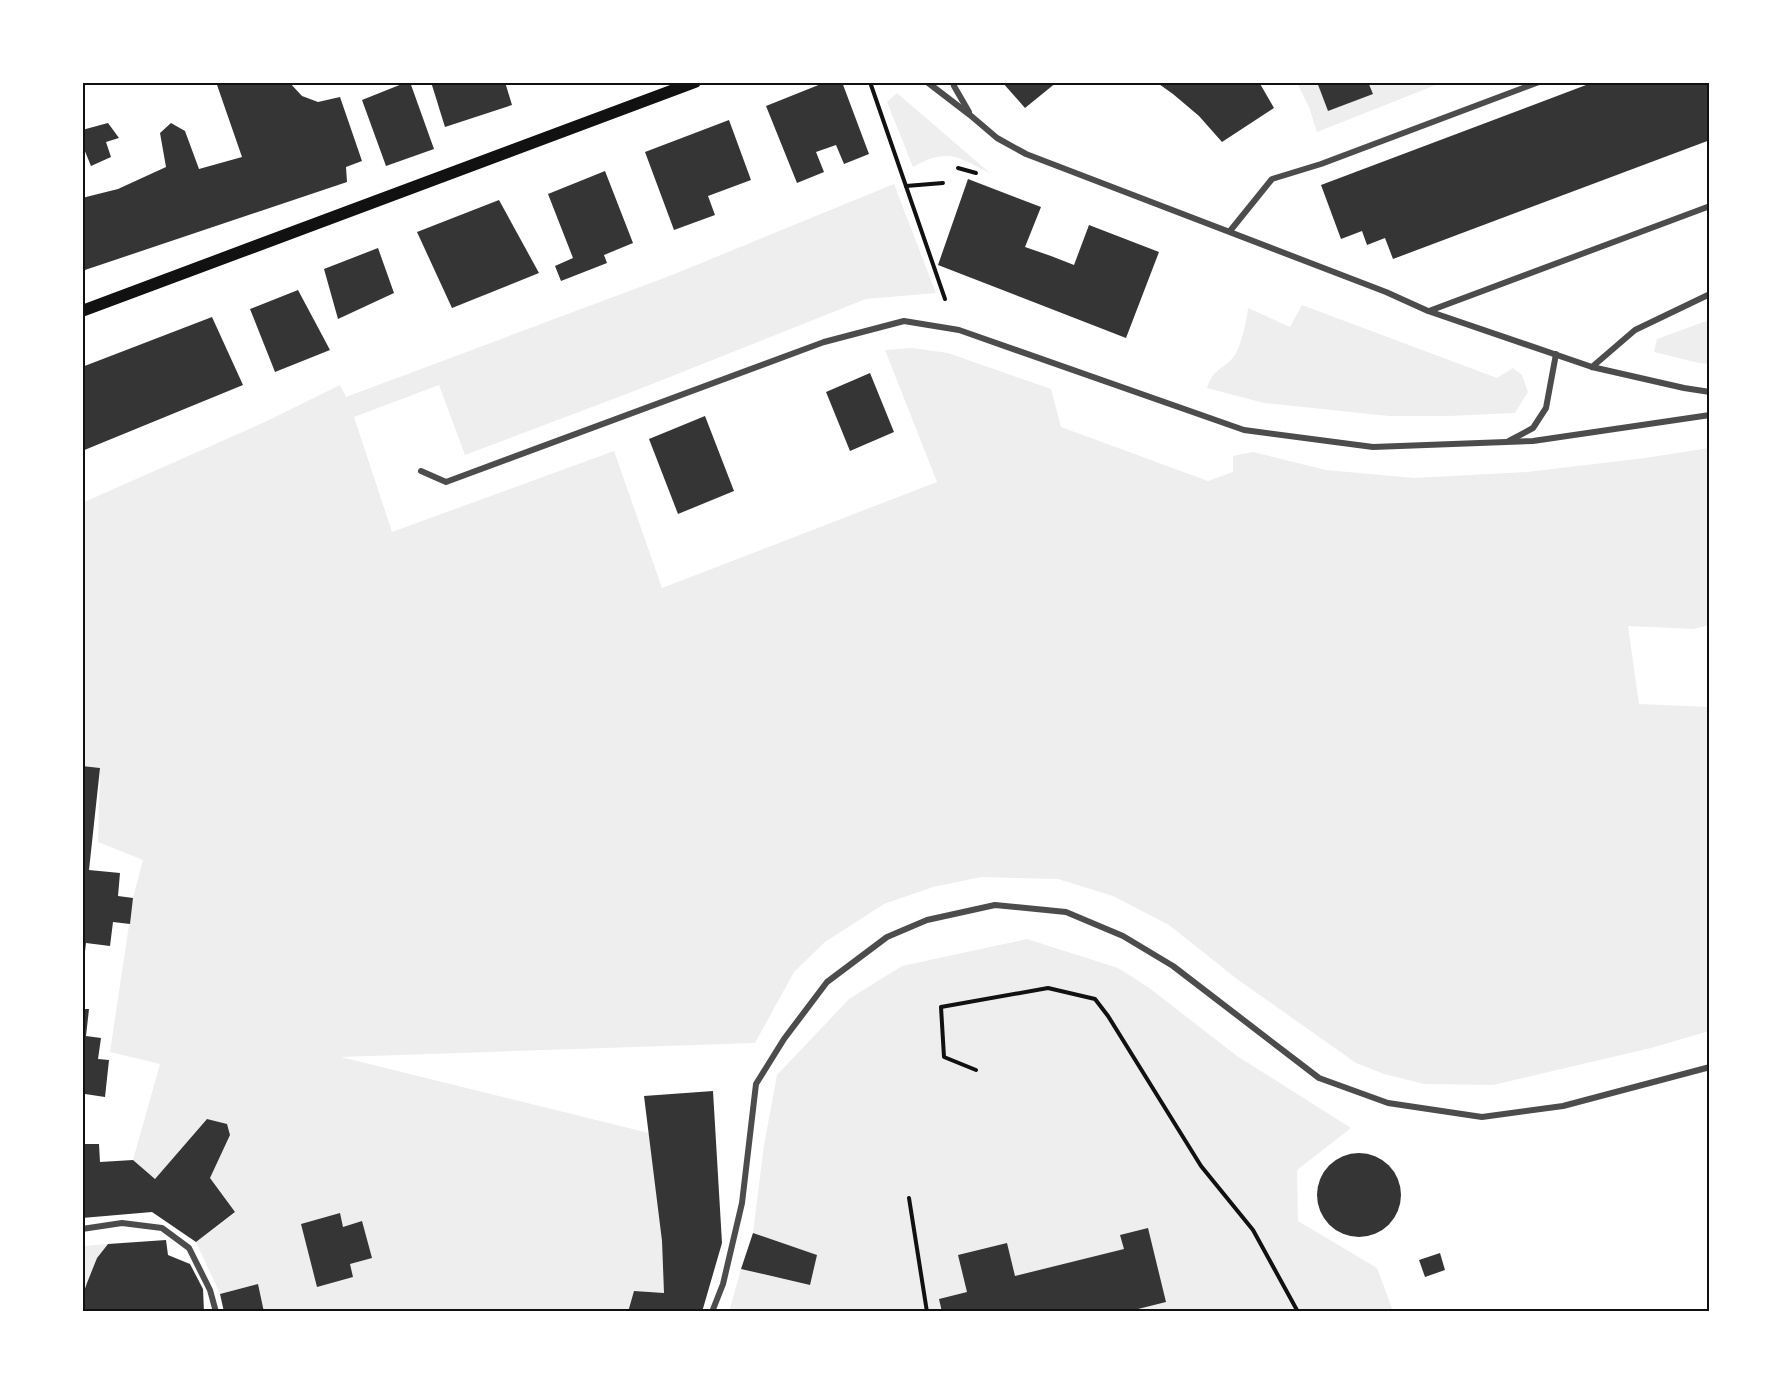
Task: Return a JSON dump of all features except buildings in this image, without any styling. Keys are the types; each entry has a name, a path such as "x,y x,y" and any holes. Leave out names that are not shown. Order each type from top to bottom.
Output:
{"main road":[{"path":"82,311 695,82"}],"street":[{"path":"927,82 997,138 1026,154 1230,231 1386,292 1428,311 1592,367 1710,392"},
{"path":"953,82 970,115"},
{"path":"1230,231 1272,179 1321,164 1539,82"},
{"path":"1428,311 1710,206"},
{"path":"1592,367 1635,330 1710,294"},
{"path":"421,471 446,482 824,342 904,321 959,330 1244,430 1373,447 1533,441 1710,415"},
{"path":"1506,443 1533,428 1546,408 1556,354"},
{"path":"712,1311 723,1284 742,1203 756,1084 784,1040 827,982 887,937 927,920 995,905 1066,912 1123,936 1173,966 1320,1078 1388,1103 1482,1117 1563,1106 1710,1067"},
{"path":"82,1229 122,1223 162,1228 189,1248 210,1290 216,1311"}],"path":[{"path":"870,82 945,299"},
{"path":"958,168 976,173"},
{"path":"906,186 944,183"},
{"path":"975,1070 944,1057 941,1007 1048,988 1095,999 1108,1016 1200,1166 1252,1230 1298,1311"},
{"path":"909,1198 927,1311"}],"shaded area":[{"path":"1297,83 1441,83 1317,132 1309,107"},
{"path":"897,93 991,174 961,159 944,156 935,157 913,167 887,102"},
{"path":"894,184 936,293 866,299 465,455 439,385 354,417 392,532 614,451 662,588 937,482 885,350 912,348 948,353 1051,389 1061,427 1208,481 1233,472 1233,456 1253,452 1326,470 1414,478 1527,472 1709,448 1709,625 1694,629 1628,626 1639,704 1709,707 1709,1031 1651,1048 1493,1085 1424,1084 1384,1074 1356,1063 1237,979 1169,925 1113,896 1058,879 981,877 933,887 884,904 825,942 794,972 755,1043 341,1057 649,1133 662,1241 664,1293 634,1291 628,1312 264,1311 258,1284 220,1294 196,1242 235,1213 210,1178 230,1135 227,1124 207,1119 155,1179 133,1160 160,1064 110,1052 133,898 143,860 98,842 100,768 83,766 82,503 267,421 340,385 346,397 672,275"},
{"path":"1302,305 1497,378 1513,368 1522,375 1528,392 1515,413 1389,416 1264,403 1207,388 1212,376 1235,355 1248,308 1290,327"},
{"path":"1709,320 1709,364 1654,352 1657,339"},
{"path":"1027,939 1118,968 1148,987 1237,1056 1351,1128 1297,1170 1298,1221 1377,1268 1393,1311 729,1312 741,1269 809,1285 817,1255 753,1233 764,1145 777,1075 849,999 902,966"},
{"path":"108,1244 97,1258 83,1297 83,1246"}]}
